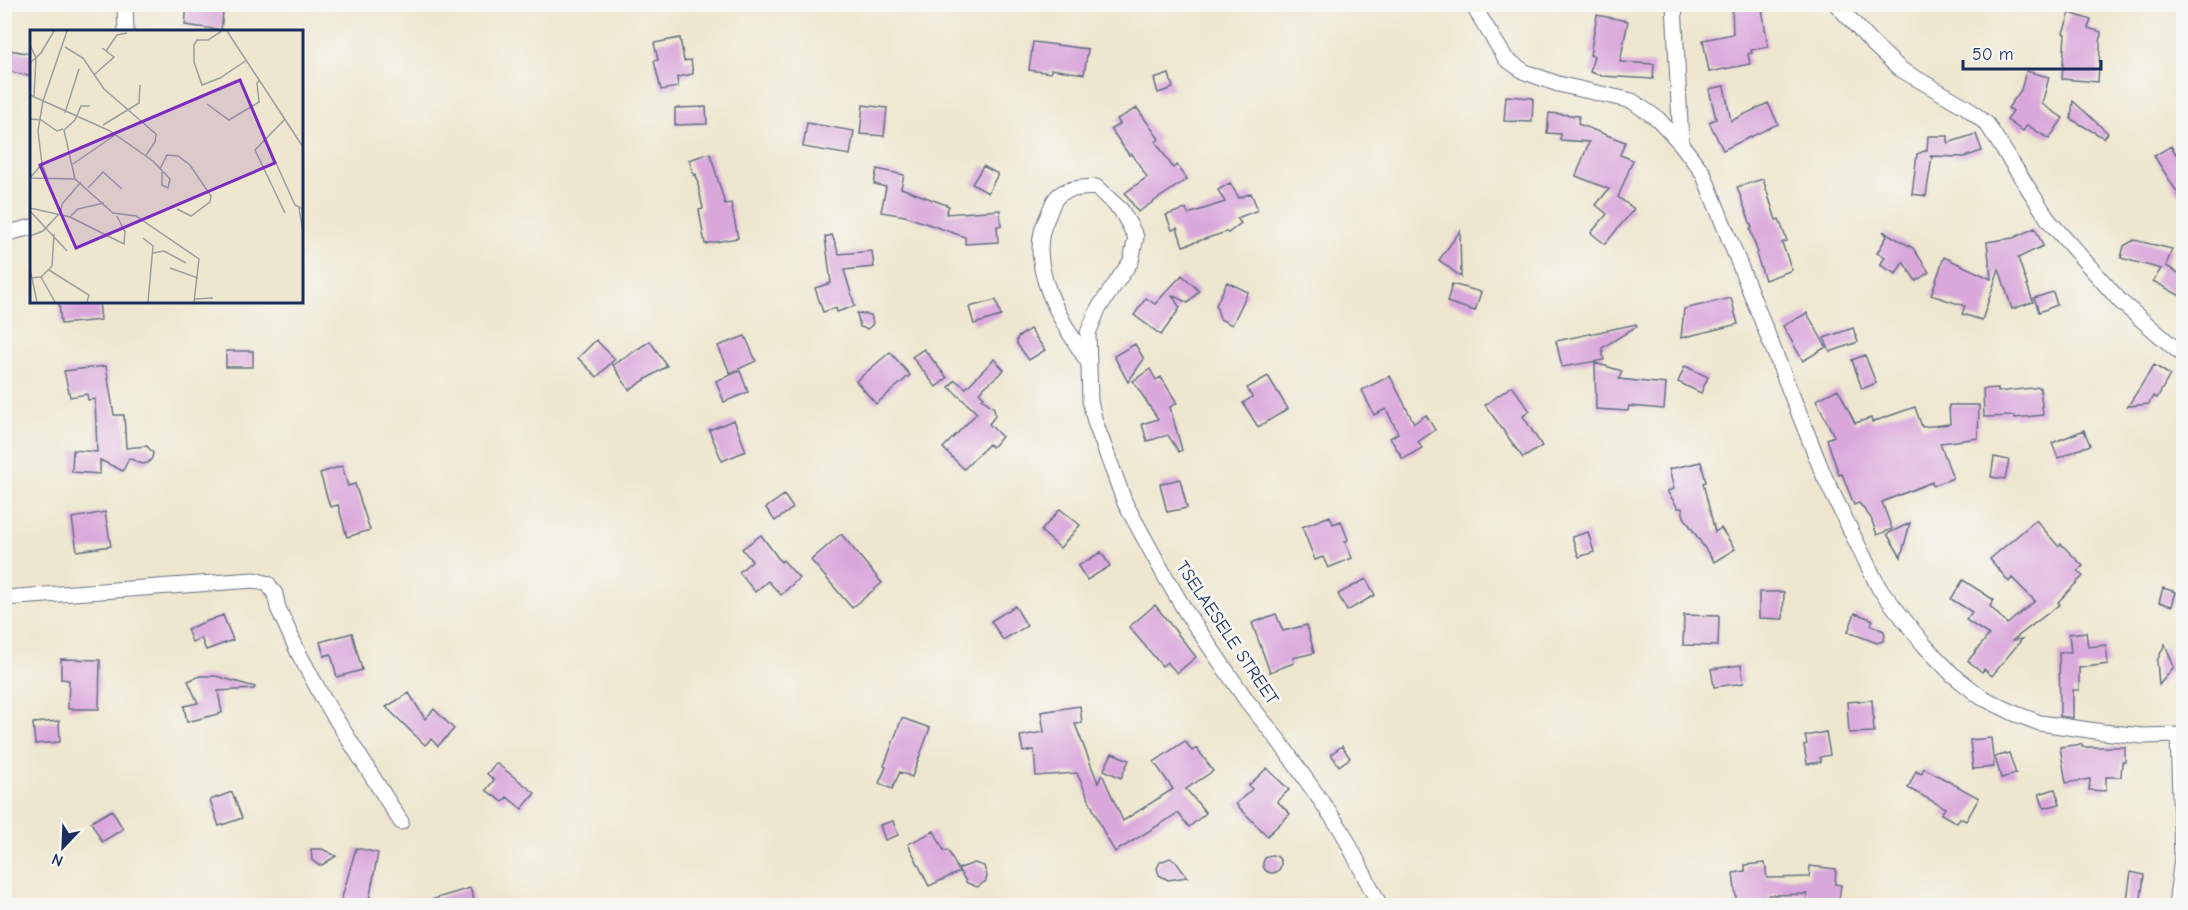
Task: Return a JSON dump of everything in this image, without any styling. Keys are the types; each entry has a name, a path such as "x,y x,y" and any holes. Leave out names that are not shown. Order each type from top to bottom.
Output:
{"street":[{"path":"125,4 126,30"},
{"path":"1472,4 1506,59 1525,72 1558,84 1632,101 1658,119 1682,144 1703,172 1824,476 1879,588 1924,646 1952,674 1981,697 2040,723 2133,735 2181,737 2182,858 2176,906"},
{"path":"1674,4 1682,144"},
{"path":"1836,4 1900,69 1966,107 1988,124 2050,222 2121,302 2184,356"},
{"name":"TSELAESELE STREET","path":"1088,362 1067,330 1058,310 1041,270 1040,251 1044,224 1057,197 1073,189 1096,187 1121,210 1136,237 1131,261 1098,309 1089,333 1090,401 1095,422 1125,503 1143,539 1186,612 1247,701 1279,741 1342,831 1380,906"},
{"path":"4,234 30,228"},
{"path":"4,598 254,580 268,584 275,594 278,608 293,641 324,700 401,822"}],"building":[{"path":"187,4 224,4 221,30 185,25"},
{"path":"1762,8 1768,47 1751,50 1752,53 1748,54 1750,64 1709,72 1703,40 1733,34 1732,9"},
{"path":"2070,13 2091,20 2088,28 2101,32 2098,82 2062,79 2065,34 2063,33"},
{"path":"1597,15 1628,21 1620,62 1654,64 1653,79 1602,76 1590,72 1594,56 1590,55"},
{"path":"680,38 684,61 691,60 693,74 677,77 678,87 661,90 654,61 658,60 654,43"},
{"path":"1033,42 1088,49 1084,74 1051,69 1051,73 1029,70"},
{"path":"9,50 30,54 30,76 4,70"},
{"path":"2026,71 2049,77 2042,104 2063,118 2049,139 2027,125 2023,131 2007,120 2013,111 2008,108 2021,90"},
{"path":"1169,74 1173,88 1158,93 1154,79"},
{"path":"1724,86 1731,121 1768,103 1778,124 1723,150 1709,122 1716,119 1709,89"},
{"path":"1506,96 1533,98 1532,122 1504,121"},
{"path":"2073,101 2108,133 2104,138 2071,119"},
{"path":"863,105 887,108 884,136 860,134"},
{"path":"706,107 707,124 675,125 675,108"},
{"path":"1137,108 1159,139 1156,142 1173,168 1177,165 1187,179 1138,212 1125,193 1147,177 1111,129 1120,124 1117,119"},
{"path":"1549,113 1579,116 1578,124 1625,142 1620,155 1633,160 1618,197 1634,209 1605,244 1591,233 1607,214 1596,205 1609,189 1576,176 1589,142 1560,140 1561,134 1547,133"},
{"path":"807,123 854,131 850,155 803,147"},
{"path":"1976,134 1982,151 1964,157 1929,156 1932,157 1926,196 1912,194 1917,154 1927,150 1928,136 1948,136 1948,143"},
{"path":"2171,146 2179,159 2184,156 2184,203 2154,156"},
{"path":"710,153 725,204 731,203 738,238 705,244 699,210 703,209 696,174 694,175 689,160"},
{"path":"983,166 998,174 988,193 972,184"},
{"path":"877,169 904,175 901,188 949,206 946,214 1000,210 1001,226 997,226 998,242 965,244 965,237 905,216 881,212 886,187 874,184"},
{"path":"1763,179 1776,220 1779,219 1787,241 1782,243 1792,270 1765,280 1756,254 1758,253 1750,229 1752,228 1737,187"},
{"path":"1230,183 1239,198 1251,193 1258,210 1237,218 1241,223 1228,233 1183,246 1177,228 1172,230 1166,215 1186,209 1188,214 1225,202 1218,190"},
{"path":"2035,228 2043,246 2018,258 2033,302 2012,309 1999,269 1982,320 1962,314 1965,306 1931,295 1944,257 1991,279 1987,242 2013,238"},
{"path":"1460,231 1461,277 1439,260"},
{"path":"1883,231 1913,248 1929,272 1916,281 1903,262 1896,274 1880,265 1885,257 1877,253 1887,236"},
{"path":"832,235 839,254 872,251 874,267 844,270 855,306 837,312 836,308 823,312 815,288 831,283 825,237"},
{"path":"2134,240 2172,249 2166,266 2184,276 2184,298 2153,281 2161,269 2121,258 2124,246"},
{"path":"1182,275 1199,291 1188,303 1172,295 1180,308 1161,335 1134,315 1146,298 1155,304"},
{"path":"1227,282 1248,292 1232,325 1220,319 1216,305"},
{"path":"1452,284 1481,292 1475,311 1447,302"},
{"path":"2053,292 2057,305 2039,312 2034,298"},
{"path":"1731,298 1738,324 1681,338 1684,309"},
{"path":"996,300 1001,316 974,324 969,307"},
{"path":"59,303 99,303 101,320 61,324"},
{"path":"857,313 871,315 873,323 871,326 867,329 860,327"},
{"path":"1807,313 1826,347 1803,361 1783,326"},
{"path":"1636,324 1637,326 1602,348 1604,360 1562,367 1556,341"},
{"path":"1853,328 1858,342 1830,352 1824,338"},
{"path":"1030,329 1045,350 1029,360 1017,344 1017,338"},
{"path":"745,336 756,361 730,373 718,346"},
{"path":"596,340 615,359 597,377 578,358"},
{"path":"650,341 667,366 629,390 613,365"},
{"path":"1135,344 1144,359 1128,382 1114,356"},
{"path":"924,349 947,378 936,387 912,357"},
{"path":"226,351 253,351 253,367 226,367"},
{"path":"890,352 910,375 876,404 856,381"},
{"path":"1865,355 1876,383 1862,389 1852,360"},
{"path":"994,359 1004,370 979,392 984,397 982,399 994,408 995,416 989,424 1002,437 992,447 989,444 964,469 943,448 977,413 949,387 955,380 966,388"},
{"path":"1595,363 1622,371 1619,379 1666,384 1664,409 1629,406 1628,411 1596,409"},
{"path":"2154,365 2170,375 2157,398 2153,396 2149,404 2128,406"},
{"path":"106,366 114,415 124,415 126,448 147,446 153,453 152,458 148,463 142,464 129,458 123,471 100,460 100,474 72,472 73,450 97,452 95,399 88,400 87,394 70,397 64,371"},
{"path":"1685,366 1708,377 1701,393 1678,382"},
{"path":"1150,369 1156,380 1161,377 1177,403 1170,407 1182,450 1179,452 1168,435 1147,441 1142,424 1158,419 1133,381"},
{"path":"740,371 748,392 724,402 716,381"},
{"path":"1268,376 1288,409 1258,427 1243,403 1252,397 1247,388"},
{"path":"1390,376 1414,423 1426,415 1435,430 1418,442 1422,448 1403,459 1390,438 1398,433 1386,409 1374,415 1362,390"},
{"path":"1512,386 1530,411 1523,416 1542,446 1523,458 1485,405"},
{"path":"2040,387 2043,415 2015,418 2014,416 1984,417 1983,389 1998,388 1998,392"},
{"path":"1838,389 1855,423 1871,418 1872,422 1915,407 1922,427 1950,424 1949,405 1979,405 1978,438 1940,443 1953,478 1933,486 1932,482 1882,502 1892,529 1877,535 1871,518 1859,503 1854,505 1842,474 1839,475 1827,439 1834,436 1816,400"},
{"path":"734,420 746,451 722,461 709,430"},
{"path":"2084,430 2090,445 2058,458 2052,443"},
{"path":"1994,457 2009,460 2005,479 1991,477"},
{"path":"1701,462 1706,482 1703,483 1715,532 1721,528 1735,549 1714,562 1684,517 1682,508 1678,508 1667,491 1674,489 1669,469"},
{"path":"342,466 348,486 355,484 370,530 347,537 338,505 330,507 320,473"},
{"path":"1180,479 1187,508 1167,512 1160,484"},
{"path":"784,495 793,508 775,521 766,508"},
{"path":"1060,509 1080,525 1060,548 1041,531"},
{"path":"105,512 111,546 77,551 72,518"},
{"path":"1330,516 1333,524 1341,521 1348,540 1345,542 1352,558 1328,568 1323,557 1315,560 1302,527"},
{"path":"2036,520 2058,546 2061,544 2083,566 2078,571 2083,576 2058,602 2060,604 2013,640 2022,639 1992,676 1984,669 1982,672 1968,661 1989,635 1966,620 1972,612 1951,599 1963,580 1994,600 1990,606 2007,624 2035,601 2012,578 2009,582 1990,559"},
{"path":"1910,523 1901,557 1887,534"},
{"path":"1588,532 1594,552 1579,557 1572,537"},
{"path":"841,534 882,583 852,608 811,560"},
{"path":"761,535 781,562 783,560 799,578 781,595 768,581 755,592 739,572 752,561 742,549"},
{"path":"1101,552 1110,566 1087,580 1078,566"},
{"path":"1366,579 1375,595 1347,611 1338,594"},
{"path":"2163,588 2176,592 2172,606 2159,602"},
{"path":"1759,592 1784,592 1783,619 1759,618"},
{"path":"1155,605 1196,657 1177,673 1167,662 1162,666 1129,627"},
{"path":"1015,606 1027,626 1003,640 991,621"},
{"path":"1855,613 1873,620 1871,625 1884,631 1883,641 1877,643 1848,632"},
{"path":"1276,614 1283,631 1307,625 1314,653 1293,658 1294,663 1270,672 1252,623"},
{"path":"223,615 233,640 206,650 201,638 192,642 187,629"},
{"path":"1684,615 1719,616 1718,646 1683,645"},
{"path":"2086,632 2088,647 2106,645 2108,664 2079,668 2079,690 2073,690 2073,718 2060,716 2059,652 2071,652 2069,634"},
{"path":"352,633 362,670 337,677 331,654 324,656 320,642"},
{"path":"2165,644 2174,667 2159,685 2157,661"},
{"path":"61,659 100,660 99,709 68,709 69,680 61,679"},
{"path":"1741,665 1744,683 1714,687 1711,669"},
{"path":"200,676 216,676 255,687 254,689 218,691 222,713 187,722 184,706 198,703 188,681"},
{"path":"409,693 425,719 434,709 454,729 438,746 431,739 425,745 386,707"},
{"path":"1872,700 1874,732 1849,733 1847,702"},
{"path":"1080,706 1082,723 1075,724 1098,783 1102,774 1123,821 1173,789 1154,762 1185,741 1192,751 1197,748 1213,771 1186,789 1206,813 1189,827 1178,813 1115,852 1077,773 1036,776 1034,750 1023,752 1020,736 1044,732 1041,712"},
{"path":"902,718 930,728 912,777 900,772 892,789 879,783"},
{"path":"59,721 60,742 35,744 33,723"},
{"path":"1826,732 1830,755 1820,757 1821,762 1807,764 1805,736"},
{"path":"1991,738 1994,767 1973,769 1970,740"},
{"path":"2082,744 2082,747 2125,747 2125,762 2122,762 2121,777 2106,777 2106,791 2089,790 2090,779 2066,783 2060,747"},
{"path":"1342,746 1350,758 1339,766 1331,754"},
{"path":"1112,753 1129,760 1121,778 1104,770"},
{"path":"2009,753 2016,774 2001,778 1995,757"},
{"path":"496,763 535,793 522,809 507,797 503,802 486,790 494,780 487,774"},
{"path":"1267,768 1289,790 1277,801 1290,814 1267,836 1236,804 1252,789 1249,785"},
{"path":"1924,768 1979,798 1966,821 1960,818 1957,823 1941,814 1945,808 1908,788 1916,771 1921,774"},
{"path":"2055,789 2060,804 2044,808 2039,794"},
{"path":"232,792 242,818 219,826 210,800"},
{"path":"112,810 123,829 102,842 91,822"},
{"path":"893,821 898,835 885,840 880,825"},
{"path":"934,831 944,851 948,850 959,872 929,886 908,844"},
{"path":"356,848 378,853 368,906 358,906 341,901"},
{"path":"311,849 322,849 336,856 318,865 312,860"},
{"path":"1268,855 1276,855 1281,860 1279,871 1268,873 1263,868 1263,860"},
{"path":"1170,858 1176,862 1187,877 1168,880 1159,875 1157,868 1160,862"},
{"path":"974,863 984,866 987,876 986,881 977,887 967,883 958,869"},
{"path":"1765,863 1767,878 1809,877 1810,866 1836,869 1835,884 1841,885 1839,899 1834,898 1833,906 1805,906 1807,894 1769,895 1770,902 1737,906 1733,873 1745,871 1745,865"},
{"path":"2131,872 2144,875 2140,906 2126,906"},
{"path":"470,888 476,906 424,906 424,902"}]}
